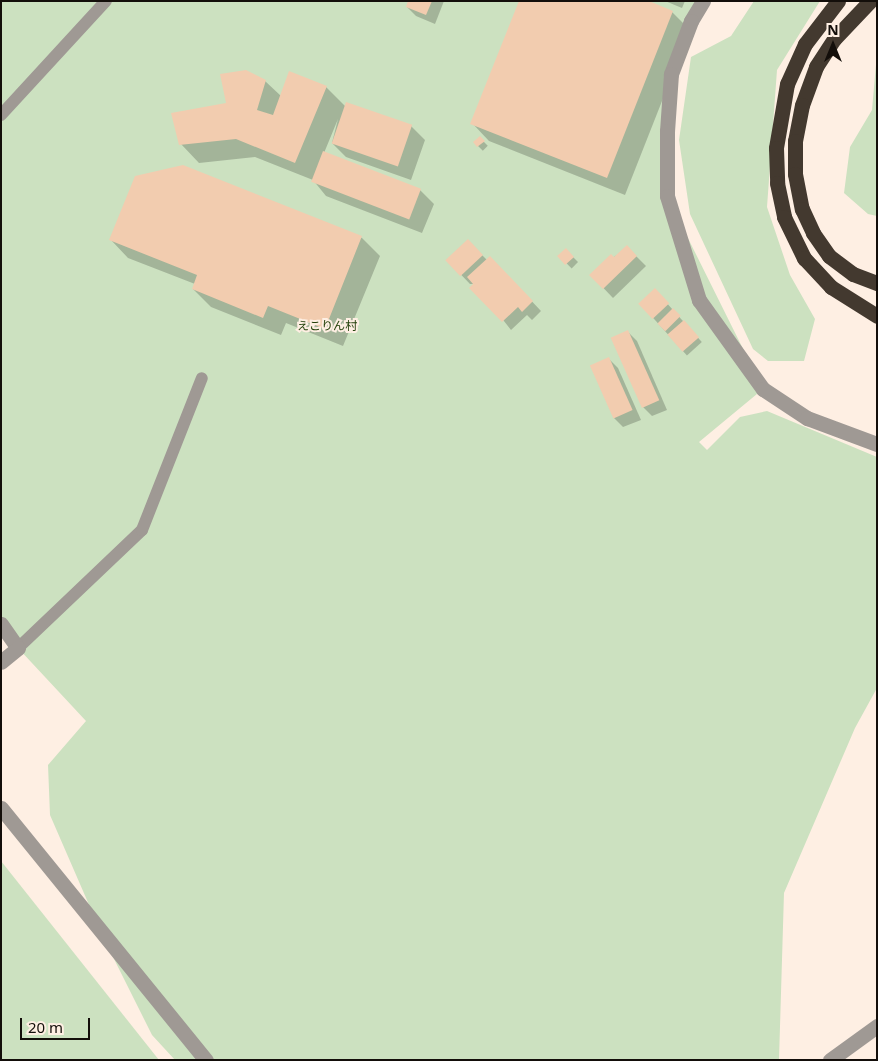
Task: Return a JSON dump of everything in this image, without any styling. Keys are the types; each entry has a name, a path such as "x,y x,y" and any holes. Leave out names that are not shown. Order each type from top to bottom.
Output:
{"highway":[{"path":"838,1 805,44 787,84 776,148 777,183 784,217 804,258 831,288 877,316"},
{"path":"870,1 834,39 816,67 802,105 795,141 795,174 802,209 813,233 829,256 853,274 877,283"}],"street":[{"path":"703,1 691,21 671,74 667,131 667,196 700,300 763,389 807,418 877,444"},
{"path":"1,624 18,648 1,662"},
{"path":"1,808 206,1060"},
{"path":"830,1060 877,1026"}],"lane":[{"path":"1,115 106,1"},
{"path":"18,648 142,530 202,378"}],"green space":[{"name":"えこりん村","path":"1,1 700,1 671,74 667,196 763,389 699,442 707,450 740,417 767,411 877,457 877,688 855,728 784,893 779,1060 175,1060 152,1035 103,937 50,815 48,765 86,721 18,648 1,624"},
{"path":"754,1 820,1 777,70 767,207 790,275 815,319 804,361 768,361 753,349 690,214 679,140 691,57 731,36"},
{"path":"877,53 877,216 868,214 844,193 850,147 872,110"},
{"path":"1,861 159,1060 1,1060"}],"building":[{"path":"408,1 432,1 426,15 406,7"},
{"path":"519,1 649,1 673,11 607,178 470,124"},
{"path":"246,70 266,80 257,110 273,115 289,71 327,86 295,163 236,139 179,145 171,113 226,103 220,74"},
{"path":"346,102 412,125 398,166 332,144"},
{"path":"480,136 485,141 477,147 473,142"},
{"path":"323,151 421,189 409,219 311,182"},
{"path":"183,165 362,236 325,329 268,306 263,318 192,289 197,275 109,240 135,176"},
{"path":"468,239 483,255 460,276 445,260"},
{"path":"627,245 637,256 603,289 589,275 611,254 614,257"},
{"path":"566,248 574,257 565,265 557,256"},
{"path":"490,256 533,301 522,312 518,307 502,322 469,288 473,284 467,277"},
{"path":"655,288 669,303 653,319 638,304"},
{"path":"673,308 681,316 665,331 657,324"},
{"path":"684,320 699,337 682,352 667,334"},
{"path":"628,330 659,400 642,408 611,338"},
{"path":"609,357 633,410 613,419 590,366"}]}
